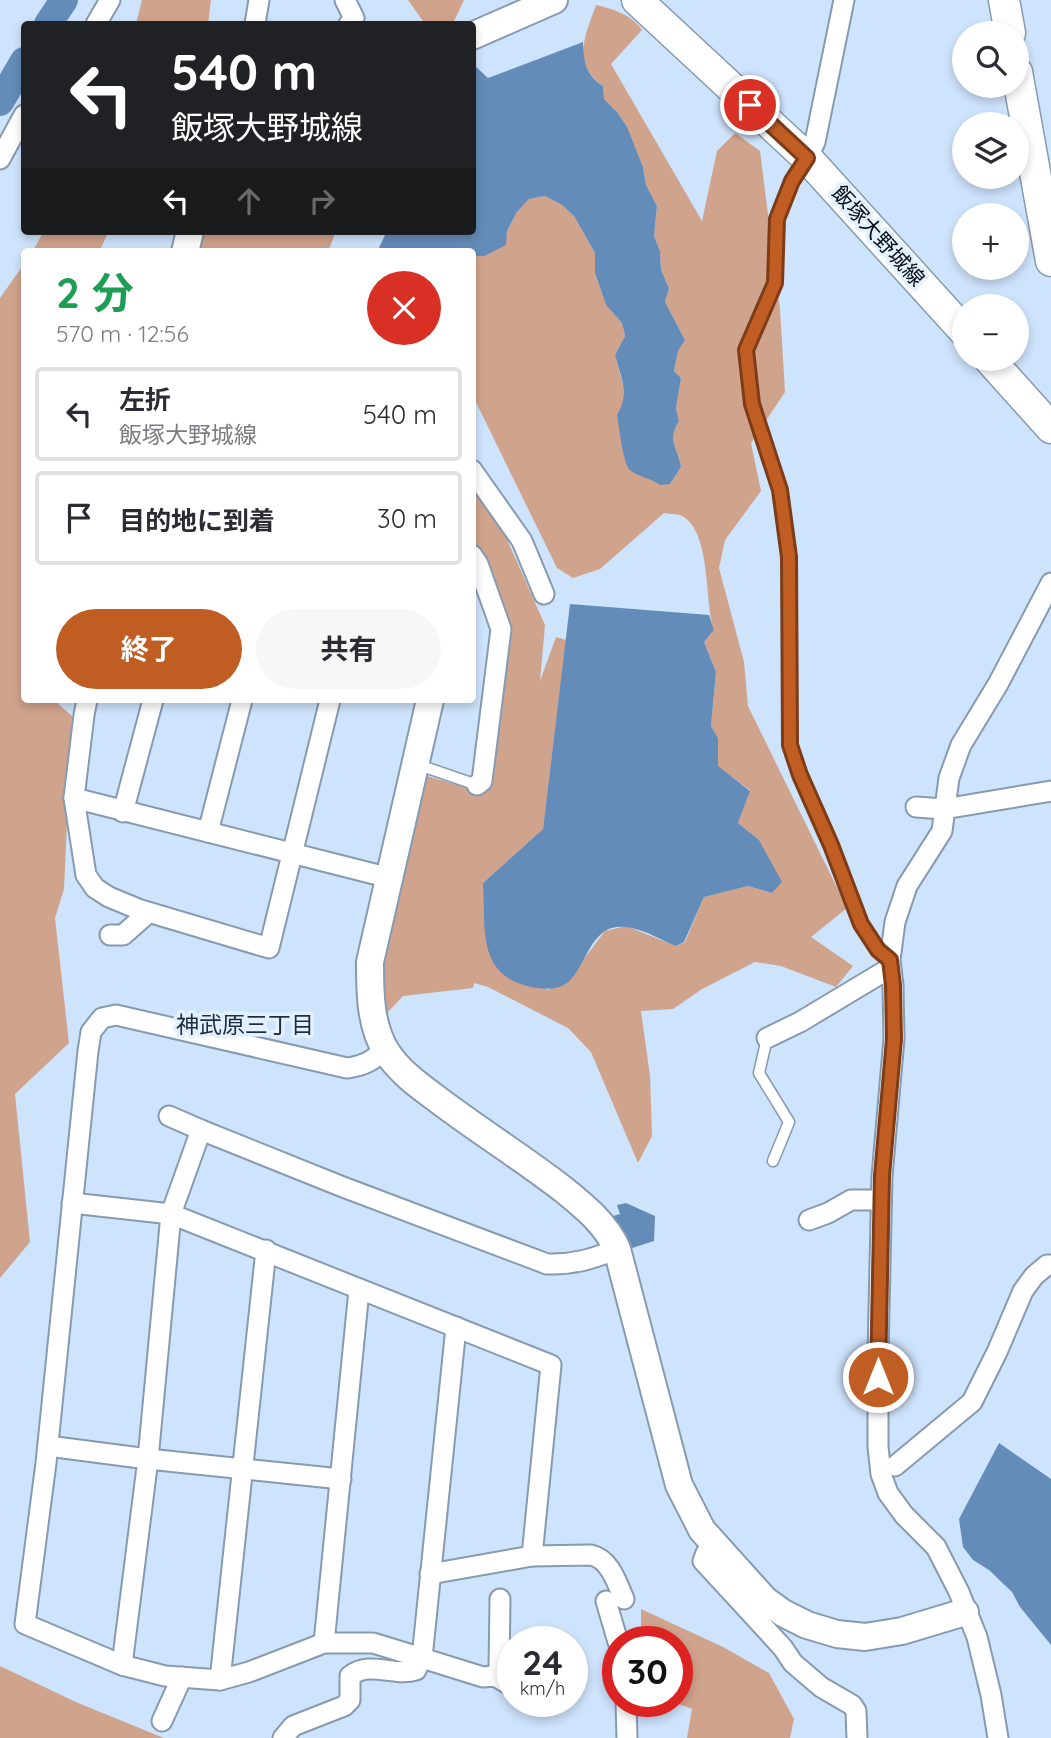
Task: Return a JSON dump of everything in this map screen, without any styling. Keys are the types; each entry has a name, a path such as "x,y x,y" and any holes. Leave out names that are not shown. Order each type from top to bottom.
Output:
{"main road":[{"name":"飯塚大野城線","path":"637,0 807,158 952,318"},
{"path":"1004,0 1008,21"},
{"path":"1022,98 1051,261"},
{"path":"1002,371 1045,409"}],"street":[{"path":"98,21 110,0"},
{"path":"256,21 259,0"},
{"path":"345,0 354,18 352,21"},
{"path":"476,34 554,0"},
{"path":"807,158 815,142 844,0"},
{"path":"0,159 21,120"},
{"path":"476,476 522,541 544,594"},
{"path":"476,561 501,629 482,781 477,785"},
{"path":"998,1738 977,1637 959,1591 936,1547 904,1515 888,1493 881,1474 878,1354 881,1200 894,1039 890,964 895,922 907,886 942,831 949,778 961,745 998,684 1051,583"},
{"path":"87,703 83,715 74,798 86,875 94,888 109,897 267,955 329,703"},
{"path":"123,812 152,703"},
{"path":"208,832 241,703"},
{"path":"429,703 370,962 373,1017 385,1049 409,1078 586,1208 610,1233 617,1249 678,1485 691,1512 714,1544 765,1600 807,1625 837,1634 865,1637 902,1631 965,1612"},
{"path":"916,807 944,809 1051,791"},
{"path":"74,798 390,878"},
{"path":"110,935 123,935 148,912"},
{"path":"767,1038 800,1022 890,964"},
{"path":"385,1049 376,1058 360,1066 347,1068 116,1015 102,1018 91,1032 48,1446 25,1624 122,1665 165,1676 220,1680 249,1672 324,1643 373,1643 497,1680"},
{"path":"169,1116 344,1187 547,1264 567,1265 596,1258 617,1249"},
{"path":"122,1665 148,1459 171,1214 201,1130"},
{"path":"808,1220 828,1213 850,1200 881,1200"},
{"path":"72,1203 171,1214 551,1365 532,1556"},
{"path":"220,1680 266,1250"},
{"path":"895,1466 972,1402 1023,1291 1034,1276 1047,1265 1051,1265"},
{"path":"324,1643 359,1290"},
{"path":"283,1738 293,1726 344,1706 350,1700 350,1676 357,1670 374,1668 408,1672 416,1670 422,1658 456,1327"},
{"path":"48,1446 341,1479"},
{"path":"714,1544 703,1561 783,1648 793,1663 821,1687 852,1705 856,1711 857,1738"},
{"path":"430,1574 532,1556 597,1556 614,1574 617,1626"},
{"path":"500,1599 500,1626"},
{"path":"162,1721 181,1677"},
{"path":"626,1717 627,1738"}],"lane":[{"path":"807,158 792,181 777,219 775,283 746,350 752,404 780,490 789,557 790,745 861,924 890,964"},
{"path":"416,764 477,785"},
{"path":"767,1038 759,1073 789,1122 773,1161"}],"shaded area":[{"path":"142,0 211,0 208,21 137,21"},
{"path":"408,0 464,0 454,21 423,21"},
{"path":"596,5 622,13 642,30 611,64 702,221 717,151 735,133 760,151 780,310 785,392 751,443 761,491 725,540 719,568 744,662 748,706 847,908 811,937 853,966 836,987 781,966 755,962 702,989 673,1009 641,1011 650,1076 652,1136 638,1163 591,1052 568,1028 488,987 474,983 473,988 403,996 382,1018 378,965 422,777 427,776 485,793 506,630 476,547 476,491 505,535 545,625 540,681 556,637 566,640 543,829 483,883 547,990 565,984 605,931 626,926 676,946 685,942 704,897 748,886 772,893 759,840 738,823 750,790 718,767 718,738 711,726 716,672 704,642 714,630 702,550 690,523 680,515 664,513 600,569 573,578 557,568 476,402 476,256 485,256 505,245 507,231 517,212 529,199 545,196 562,205 574,216 595,253 595,273 606,305 622,323 625,336 615,355 623,385 624,404 619,427 623,442 670,484 681,467 673,439 679,421 676,408 681,378 674,371 678,351 685,340 665,302 669,288 661,270 660,251 654,236 657,206 646,185 643,167 626,127 617,112 604,99 603,86 587,68 583,49"},
{"path":"42,235 107,235 101,248 34,248"},
{"path":"194,235 334,235 330,248 191,248"},
{"path":"21,268 21,703 57,703 72,716 64,889 55,918 69,1043 15,1094 30,1242 0,1278 0,298"},
{"path":"641,1609 678,1626 641,1626"},
{"path":"693,1633 769,1673 794,1719 790,1738 687,1738 691,1717 693,1717"},
{"path":"0,1666 78,1703 164,1738 0,1738"}],"water":[{"path":"583,42 584,56 592,77 603,86 604,99 627,127 643,167 646,185 657,206 654,236 660,251 661,270 669,288 665,302 685,340 678,351 674,371 681,378 676,408 679,421 673,439 681,467 670,484 660,485 633,472 628,466 623,453 617,415 624,392 615,355 625,336 622,323 606,305 595,273 595,253 574,216 562,205 545,196 529,199 517,212 507,231 506,245 485,256 476,256 476,248 379,248 385,235 476,235 476,67 488,78"},
{"path":"570,604 709,615 714,630 704,642 716,672 711,726 718,738 718,766 750,791 738,823 759,840 782,882 772,893 748,886 704,897 684,942 676,946 631,928 605,931 594,942 567,983 545,989 513,981 492,961 485,933 483,883 543,829"},
{"path":"626,1203 655,1216 654,1241 629,1249 606,1218 620,1214 617,1205"},
{"path":"999,1443 1051,1479 1051,1645 1020,1607 1012,1592 989,1570 973,1560 963,1547 959,1519"}],"waterway":[{"path":"50,21 64,0"},
{"path":"0,102 21,66"}],"district":[{"name":"神武原三丁目","path":"245,1025"}],"route":[{"path":"750,105 807,158 792,181 777,219 775,283 746,350 752,404 780,490 789,557 790,745 861,924 878,950 890,960 893,985 894,1039 882,1176 878,1377"}]}
